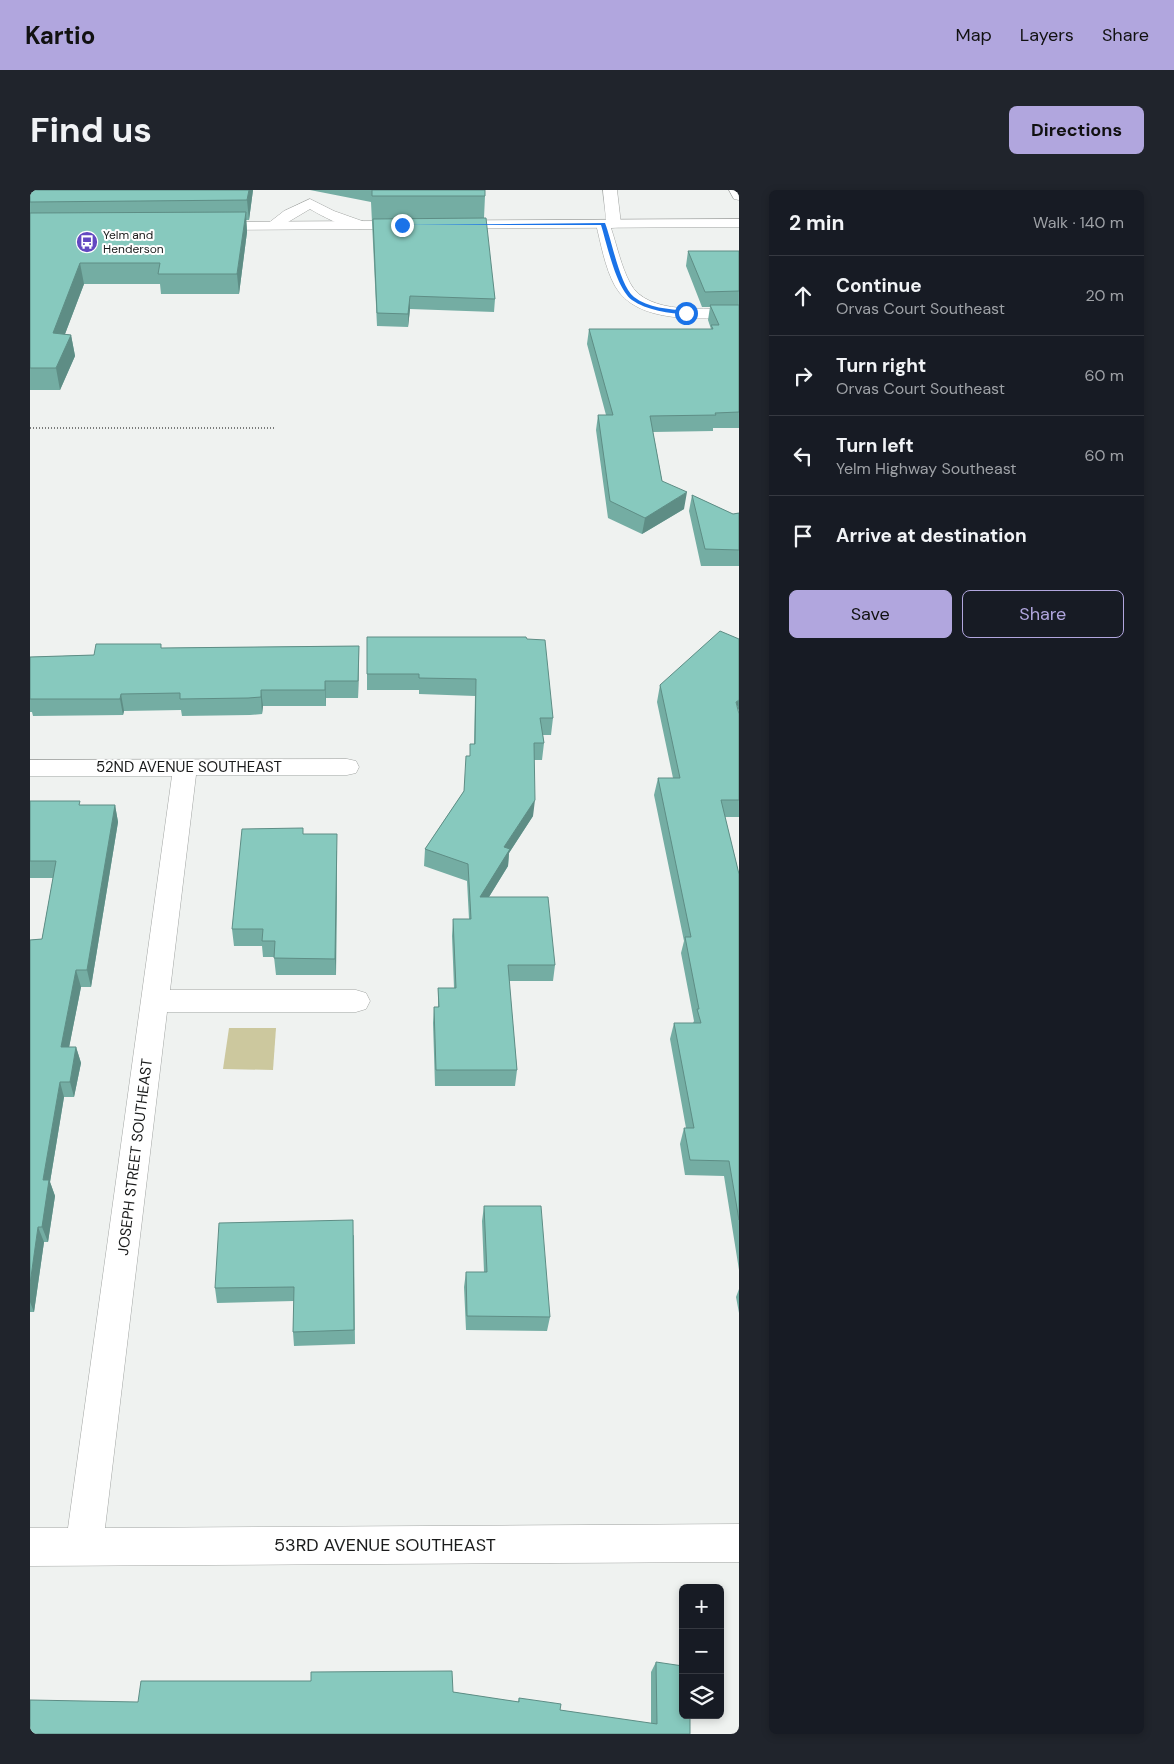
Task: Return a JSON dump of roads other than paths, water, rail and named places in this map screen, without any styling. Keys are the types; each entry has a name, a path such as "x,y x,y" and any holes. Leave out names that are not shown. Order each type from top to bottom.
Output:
{"street":[{"path":"610,190 609,224 624,287 633,299 657,309 686,313 739,313"},
{"path":"736,190 739,196"},
{"path":"274,226 310,197 329,214 360,225"},
{"path":"196,226 739,223"},
{"name":"JOSEPH STREET SOUTHEAST","path":"84,1548 185,767"},
{"name":"52ND AVENUE SOUTHEAST","path":"30,768 347,767"},
{"path":"156,1001 356,1001"},
{"name":"53RD AVENUE SOUTHEAST","path":"30,1547 739,1542"}],"place":[{"name":"Yelm and Henderson","path":"87,242"}]}
